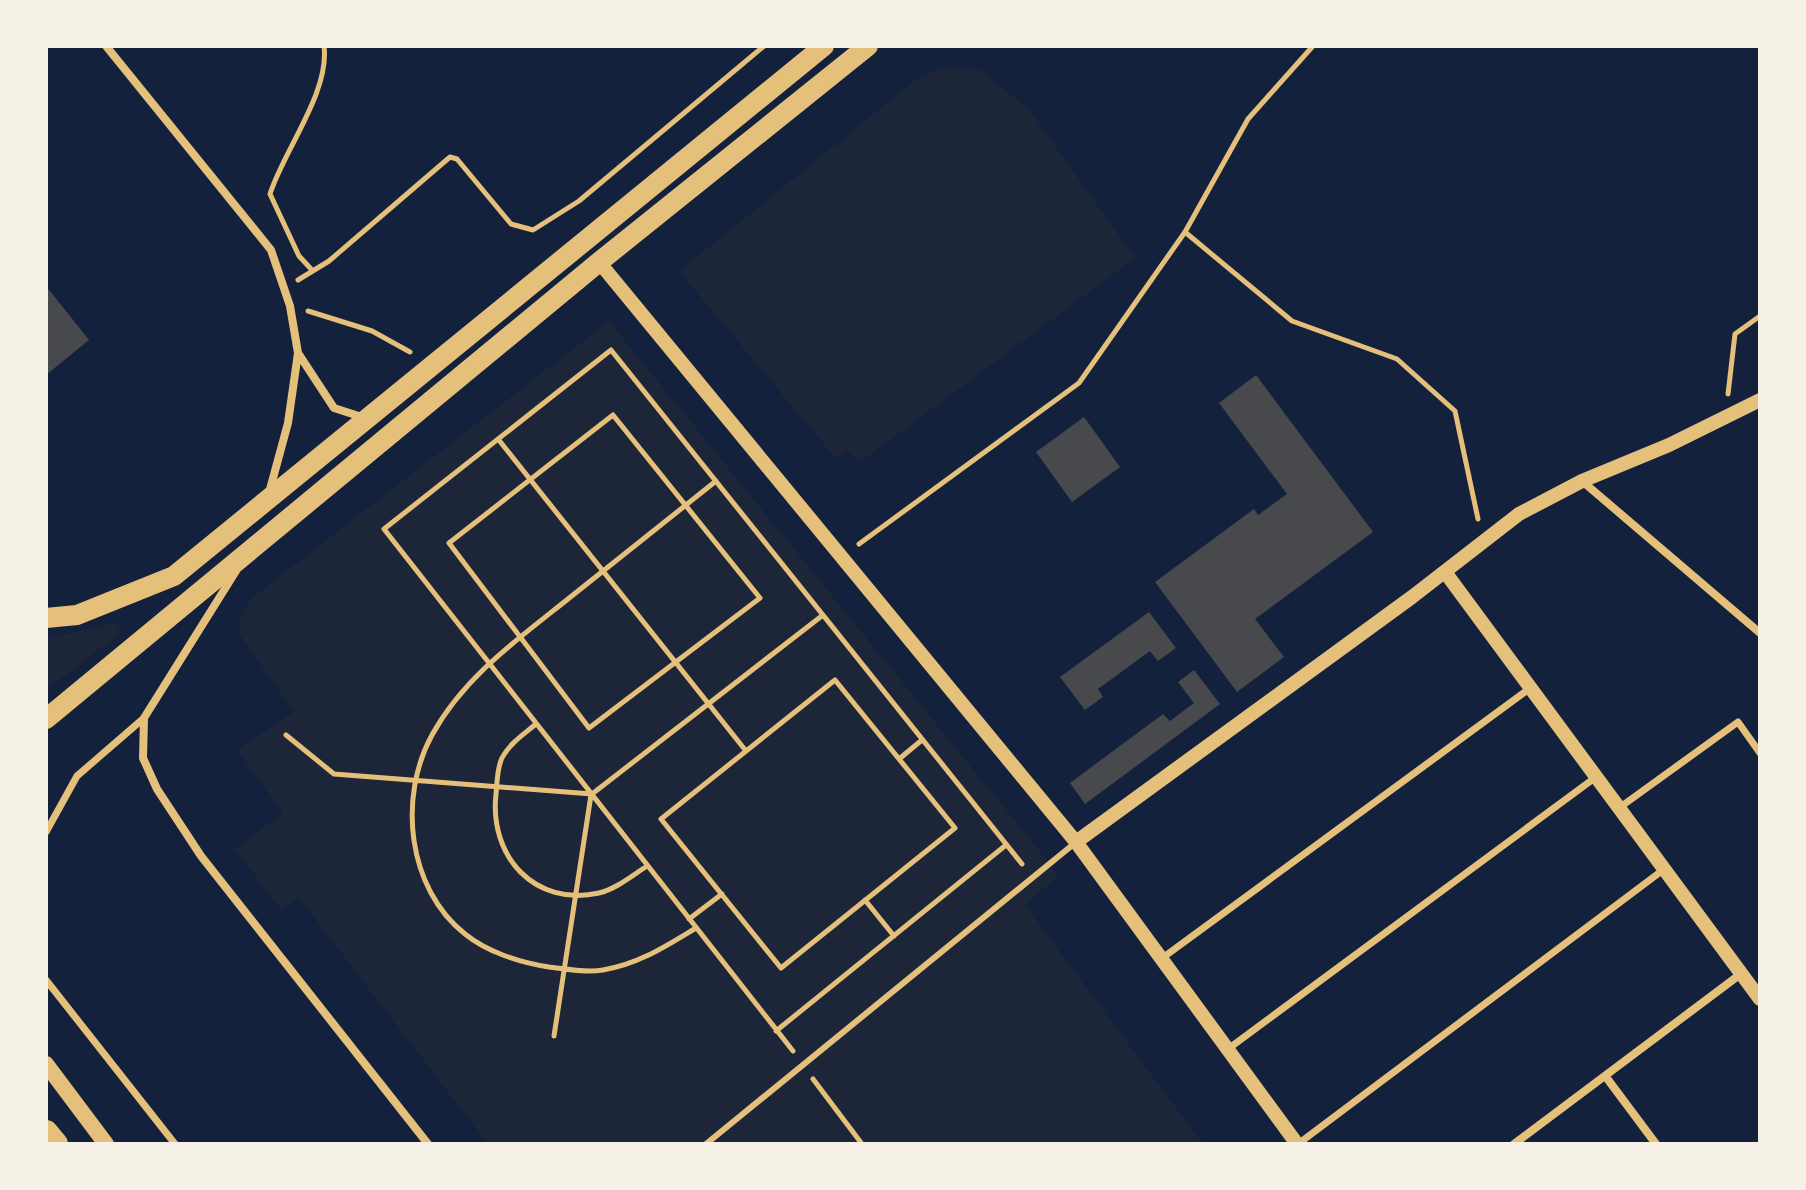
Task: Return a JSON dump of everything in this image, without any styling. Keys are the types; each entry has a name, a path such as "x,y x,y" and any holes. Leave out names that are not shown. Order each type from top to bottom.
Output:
{"highway":[{"path":"46,1132 56,1144"}],"main road":[{"path":"46,618 77,615 174,576 824,46"},
{"path":"46,719 599,262 868,46"},
{"path":"46,1064 106,1144"}],"street":[{"path":"106,46 271,250 290,306 298,353 288,423 268,498"},
{"path":"599,262 1076,842 1297,1144 1663,870"},
{"path":"298,353 334,408 366,418"},
{"path":"1076,842 1445,572 1519,514 1582,481 1760,400"},
{"path":"1582,481 1760,633"},
{"path":"46,832 77,776 144,718 250,551"},
{"path":"1445,572 1760,999"},
{"path":"1161,959 1529,689"},
{"path":"144,718 143,758 157,789 186,833 428,1144"},
{"path":"1619,808 1738,722 1760,753"},
{"path":"1228,1049 1596,777"},
{"path":"1514,1144 1742,973"},
{"path":"46,980 175,1144"},
{"path":"1606,1077 1656,1144"}],"lane":[{"path":"706,1144 1076,842"}],"path":[{"path":"324,46 317,91 279,167 270,194 299,256 312,270 329,261 450,157 457,159 511,224 533,230 579,201 764,46"},
{"path":"841,556 1079,383 1185,232 1248,119 1313,46"},
{"path":"1185,232 1292,321 1397,359 1455,411 1482,542"},
{"path":"290,306 372,331 411,353"},
{"path":"1726,417 1735,334 1760,316"},
{"path":"862,1144 384,529 611,350 1033,877"},
{"path":"613,415 685,506 760,598 589,728 449,543 613,415"},
{"path":"498,439 746,751"},
{"path":"696,928 639,962 600,971 528,964 467,936 445,916 430,891 417,855 411,809 415,780 431,737 447,712 489,662 716,481"},
{"path":"286,735 334,774 592,794 823,615"},
{"path":"835,680 955,828 781,968 661,819 746,751 835,680"},
{"path":"536,724 501,760 494,812 498,840 510,864 527,881 546,890 576,896 603,892 647,866"},
{"path":"899,759 922,740"},
{"path":"554,1036 592,794"},
{"path":"776,1031 1006,845"},
{"path":"689,919 722,894"},
{"path":"865,900 894,936"}],"shaded area":[{"path":"949,66 980,70 1028,108 1135,258 859,463 848,450 836,459 679,271 922,75"},
{"path":"609,321 1050,864 1058,876 1025,905 1203,1144 488,1144 299,898 281,910 235,849 283,813 237,750 294,712 239,634 241,613 253,597"},
{"path":"116,623 122,632 46,690 46,638"}],"building":[{"path":"46,286 89,340 46,375"},
{"path":"1256,375 1373,532 1255,619 1284,657 1237,692 1155,582 1254,509 1258,515 1287,494 1219,403"},
{"path":"1084,417 1120,467 1072,502 1036,452"},
{"path":"1149,612 1176,648 1158,661 1150,651 1098,689 1103,697 1085,710 1060,677"},
{"path":"1194,670 1220,704 1085,804 1070,783 1163,714 1170,721 1194,703 1178,682"}]}
